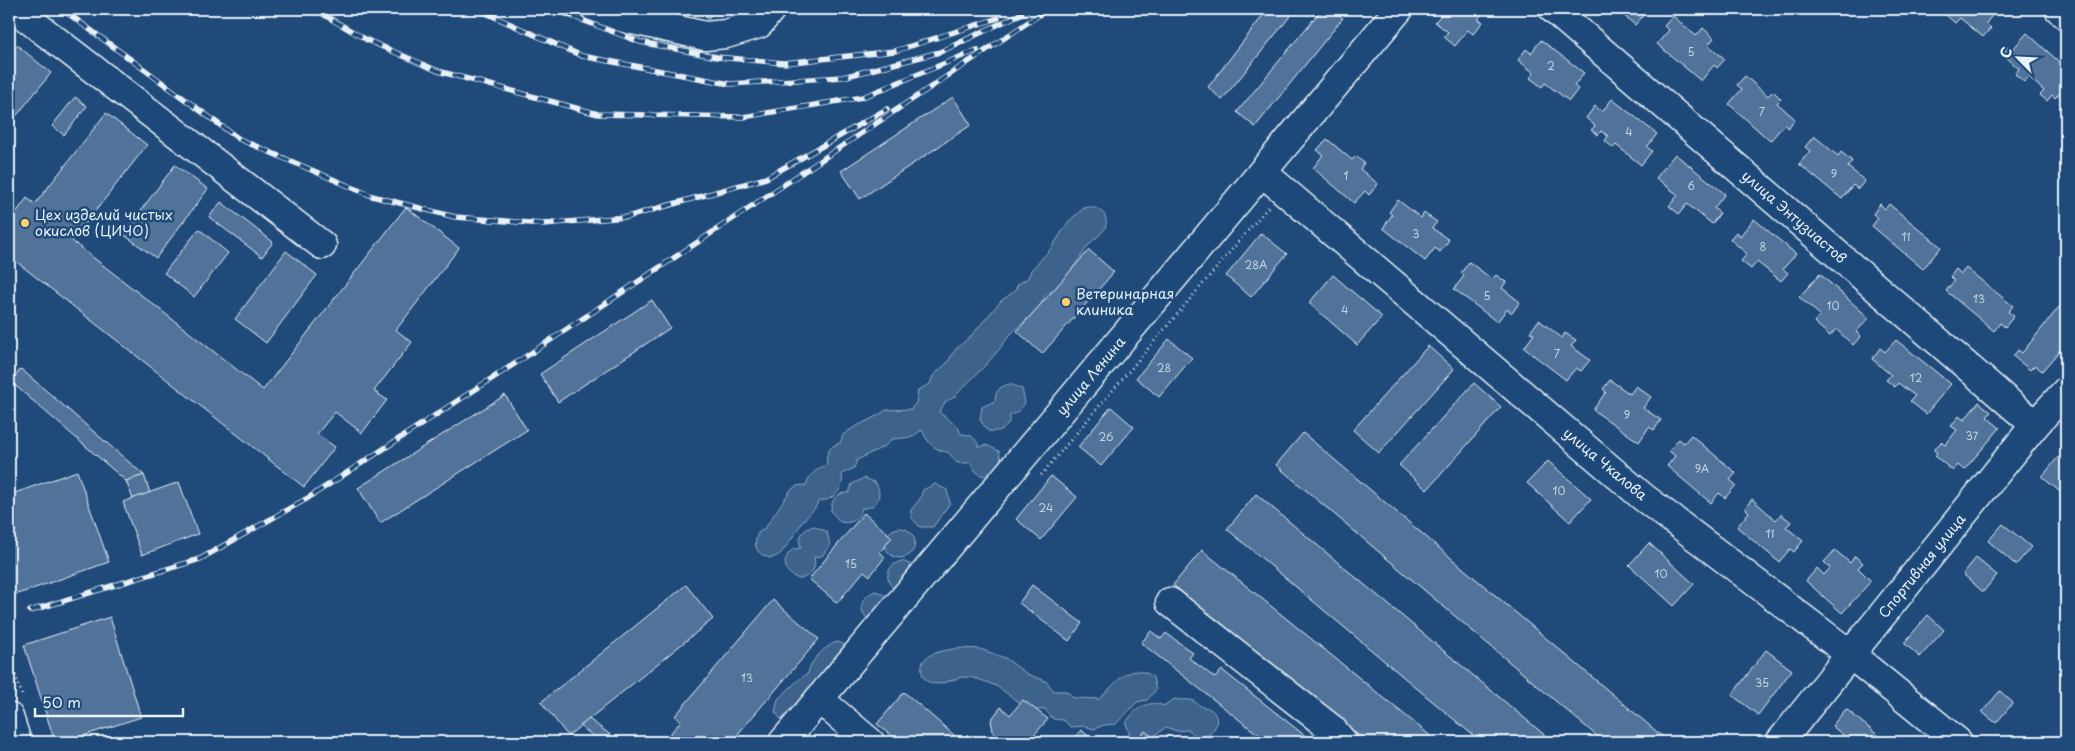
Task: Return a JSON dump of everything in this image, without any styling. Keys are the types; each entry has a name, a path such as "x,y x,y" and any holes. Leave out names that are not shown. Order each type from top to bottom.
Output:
{"street":[{"path":"15,9 322,245"},
{"path":"596,9 606,14 666,29 705,36 726,34 759,24 771,9"},
{"name":"улица Ленина","path":"783,742 1399,9"},
{"name":"улица Энтузиастов","path":"1553,9 2035,425"},
{"path":"2059,9 2066,15"},
{"name":"улица Чкалова","path":"1262,172 1643,497 1851,655 1958,742"},
{"name":"Спортивная улица","path":"1780,742 2035,425 2066,391"},
{"path":"1170,602 1332,729 1343,742"},
{"path":"820,699 870,742"},
{"path":"9,717 17,742"}],"shaded area":[{"path":"1090,207 1100,210 1106,218 1106,225 1103,231 1089,245 1064,280 1052,292 1045,295 1036,311 1011,334 992,358 953,398 946,401 939,412 958,427 961,434 973,437 979,447 986,445 999,451 1002,464 994,475 986,476 980,474 971,463 957,463 948,452 932,446 923,431 920,431 913,437 892,439 885,446 857,460 854,468 842,474 842,484 837,493 833,497 818,501 780,554 771,558 762,555 756,546 758,533 765,528 790,491 796,486 806,485 814,472 827,465 829,451 833,446 840,443 843,435 853,428 886,410 911,409 916,403 918,390 930,384 933,376 947,363 956,349 970,337 1001,301 1015,291 1018,284 1028,278 1031,270 1050,250 1069,221 1084,208"},
{"path":"1010,384 1022,389 1025,403 1017,413 1010,415 1010,420 1004,429 988,431 980,420 982,407 995,401 999,390 1003,386"},
{"path":"864,478 876,483 879,493 877,501 872,506 862,508 859,516 854,520 840,522 831,511 832,503 838,495 849,493 852,484"},
{"path":"935,484 947,490 950,503 933,527 920,527 911,517 911,510 920,499 923,490"},
{"path":"814,526 827,532 830,545 822,556 814,557 814,568 807,576 800,579 787,571 786,558 793,549 801,548 800,537 807,529"},
{"path":"900,528 911,532 915,543 911,554 900,558 889,554 885,543 889,532"},
{"path":"902,561 914,566 896,591 889,582 888,573 892,566"},
{"path":"876,591 888,597 870,621 863,613 862,604 866,596"},
{"path":"838,642 850,647 784,723 775,712 778,699 797,681 808,674 809,669 819,654"},
{"path":"958,648 980,649 1005,658 1027,674 1046,681 1054,691 1066,691 1074,698 1099,699 1123,676 1136,671 1144,672 1153,677 1156,690 1147,700 1137,702 1116,724 1104,725 1094,729 1085,726 1071,727 1063,720 1053,719 1045,709 1032,709 999,688 984,681 963,677 935,684 926,680 922,673 922,665 928,656"},
{"path":"1175,699 1191,700 1214,713 1216,725 1213,731 1203,737 1189,730 1176,731 1166,727 1149,740 1142,741 1130,736 1126,723 1132,714 1147,705 1158,704 1163,706"}],"building":[{"path":"695,9 715,9 708,19"},
{"path":"1268,9 1296,9 1222,100 1208,87"},
{"path":"1322,9 1331,9 1343,18 1255,127 1237,112"},
{"path":"1446,9 1486,9 1478,19 1483,22 1473,34 1468,30 1455,46 1444,37 1448,32 1435,22"},
{"path":"1616,9 1649,9 1635,25"},
{"path":"1949,9 1997,10 1986,23 1991,28 1983,37 1960,18 1955,23 1946,15"},
{"path":"1673,16 1696,36 1703,28 1714,38 1708,45 1725,59 1717,68 1714,65 1701,81 1657,44 1669,30 1664,26"},
{"path":"2027,33 2066,68 2066,86 2055,98 2052,95 2047,101 2040,95 2044,91 2029,77 2024,82 2015,74 2019,69 2003,54 2008,47 2012,50"},
{"path":"1541,40 1584,73 1574,86 1578,89 1569,101 1545,83 1542,87 1530,78 1534,73 1518,60 1526,49 1531,53"},
{"path":"17,45 51,73 9,125 9,56"},
{"path":"1745,76 1768,96 1773,91 1781,99 1777,103 1795,119 1788,128 1784,125 1770,141 1729,104 1742,89 1737,85"},
{"path":"75,97 87,106 64,135 52,126"},
{"path":"953,97 971,125 860,199 841,171"},
{"path":"1612,99 1657,134 1647,147 1652,151 1641,165 1616,145 1613,148 1605,141 1608,136 1601,131 1598,135 1591,130 1595,126 1586,118 1595,106 1602,112"},
{"path":"106,113 147,145 72,241 263,390 406,207 459,248 396,330 412,342 374,391 387,400 362,433 335,412 317,434 335,447 304,487 9,256 9,222 27,198 35,204"},
{"path":"1814,136 1838,156 1841,152 1852,161 1848,167 1865,181 1858,189 1853,185 1842,199 1799,164 1810,151 1805,147"},
{"path":"1327,139 1352,160 1356,156 1364,163 1360,169 1378,184 1369,195 1365,191 1354,203 1313,168 1323,155 1317,150"},
{"path":"1675,154 1725,194 1714,208 1720,213 1712,224 1687,204 1679,214 1669,206 1678,195 1656,178"},
{"path":"175,165 208,189 156,258 123,234"},
{"path":"1398,200 1421,218 1424,213 1437,222 1432,228 1449,240 1440,252 1435,248 1425,261 1383,228 1392,215 1389,212"},
{"path":"221,202 273,242 262,257 209,217"},
{"path":"1880,204 1885,209 1889,204 1941,247 1923,269 1872,226 1878,218 1873,214"},
{"path":"1754,219 1796,254 1783,269 1788,273 1781,281 1757,262 1751,269 1741,261 1747,254 1730,239 1736,232 1740,236"},
{"path":"199,229 228,253 194,297 164,273"},
{"path":"1261,233 1287,254 1251,297 1226,276"},
{"name":"Ветеринарная клиника","path":"1089,250 1114,272 1042,354 1017,331"},
{"path":"286,251 317,275 266,343 235,319"},
{"path":"1469,262 1492,279 1496,275 1506,282 1502,288 1520,302 1512,313 1507,309 1497,322 1454,289 1464,276 1461,273"},
{"path":"1966,268 2013,306 2008,312 2014,316 2005,327 2000,323 1994,331 1946,291 1954,281 1950,277 1956,269 1961,274"},
{"path":"1820,274 1869,318 1856,332 1861,336 1853,345 1836,329 1830,336 1814,322 1820,315 1799,297"},
{"path":"1333,275 1382,317 1357,345 1309,303"},
{"path":"652,300 670,328 558,402 540,374"},
{"path":"2066,306 2066,343 2042,371 2035,365 2030,370 2013,356 2018,350 2022,353 2059,307 2063,310"},
{"path":"1539,320 1562,338 1565,333 1576,340 1571,346 1590,360 1581,371 1576,368 1566,380 1524,348 1534,334 1530,332"},
{"path":"1169,339 1192,358 1159,397 1136,378"},
{"path":"1896,340 1951,384 1926,414 1910,401 1915,396 1898,383 1895,387 1886,380 1891,375 1872,359 1880,348 1885,352"},
{"path":"1428,346 1454,369 1379,453 1353,430"},
{"path":"21,369 144,475 126,481 10,381"},
{"path":"1610,380 1630,394 1636,386 1651,397 1643,408 1661,420 1654,430 1649,427 1639,442 1593,410 1606,392 1603,389"},
{"path":"1474,383 1501,407 1427,490 1399,465"},
{"path":"505,395 527,430 380,523 358,488"},
{"path":"1979,402 1991,412 1987,417 2000,428 1964,470 1958,465 1953,471 1935,456 1937,453 1934,450 1941,442 1945,445 1957,430 1951,426 1959,416 1964,420"},
{"path":"1111,407 1134,427 1101,466 1078,447"},
{"path":"1303,433 1669,742 1604,742 1276,465"},
{"path":"1691,435 1736,473 1730,480 1736,485 1725,498 1719,493 1711,503 1667,466 1675,456 1669,451 1679,439 1684,443"},
{"path":"2058,457 2066,465 2066,493 2064,495 2042,477"},
{"path":"1548,461 1591,499 1570,522 1527,483"},
{"path":"77,471 109,562 12,596 9,587 9,495"},
{"path":"144,475 150,493 133,499 126,481"},
{"path":"1051,476 1077,497 1041,540 1016,519"},
{"path":"179,482 198,534 142,555 123,502"},
{"path":"1256,494 1553,742 1481,742 1227,529"},
{"path":"1752,499 1776,520 1781,514 1791,522 1786,527 1803,541 1794,552 1790,549 1779,562 1737,527 1749,512 1745,508"},
{"path":"864,513 892,537 880,552 885,557 870,576 864,571 837,603 809,579"},
{"path":"2003,524 2031,547 2016,565 1988,541"},
{"path":"1649,543 1694,584 1674,606 1629,565"},
{"path":"1202,550 1438,742 1367,742 1173,585"},
{"path":"1835,550 1850,563 1855,556 1863,563 1858,568 1871,581 1842,613 1806,581 1817,568 1824,575 1830,568 1824,562"},
{"path":"1976,558 1997,575 1983,592 1963,574"},
{"path":"686,585 713,619 568,736 541,702"},
{"path":"1032,585 1082,623 1069,641 1019,603"},
{"path":"773,600 819,639 731,742 663,742 681,721 675,716"},
{"path":"1928,615 1944,630 1920,657 1904,643"},
{"path":"110,617 141,717 64,742 55,742 24,645"},
{"path":"1151,631 1161,639 1166,633 1193,653 1189,658 1215,678 1222,670 1313,742 1262,742 1264,739 1141,643"},
{"path":"1766,650 1792,670 1758,715 1732,695"},
{"path":"2000,691 2013,703 1996,723 1982,712"},
{"path":"904,692 962,742 899,742 877,724"},
{"path":"1023,700 1048,719 1028,742 995,742 991,720 1001,707 1010,715"},
{"path":"1846,709 1886,742 1852,742 1832,726"},
{"path":"589,719 620,742 601,742 580,726"},
{"path":"1081,730 1096,742 1070,742"},
{"path":"1145,731 1159,742 1136,742"}],"railway":[{"path":"62,9 239,139 372,196 455,217 543,224 627,217 766,178 887,109"},
{"path":"314,9 367,40 438,71 598,114 743,117 863,97 977,50"},
{"path":"477,9 582,56 730,84 843,77 940,52 1031,9"},
{"path":"553,9 640,42 717,57 784,63 895,51 998,18"},
{"path":"30,611 200,559 308,498 525,357 1048,9"}],"place":[{"name":"Цех изделий чистых окислов (ЦИЧО)","path":"25,223"},
{"name":"Ветеринарная клиника","path":"1066,302"}]}
